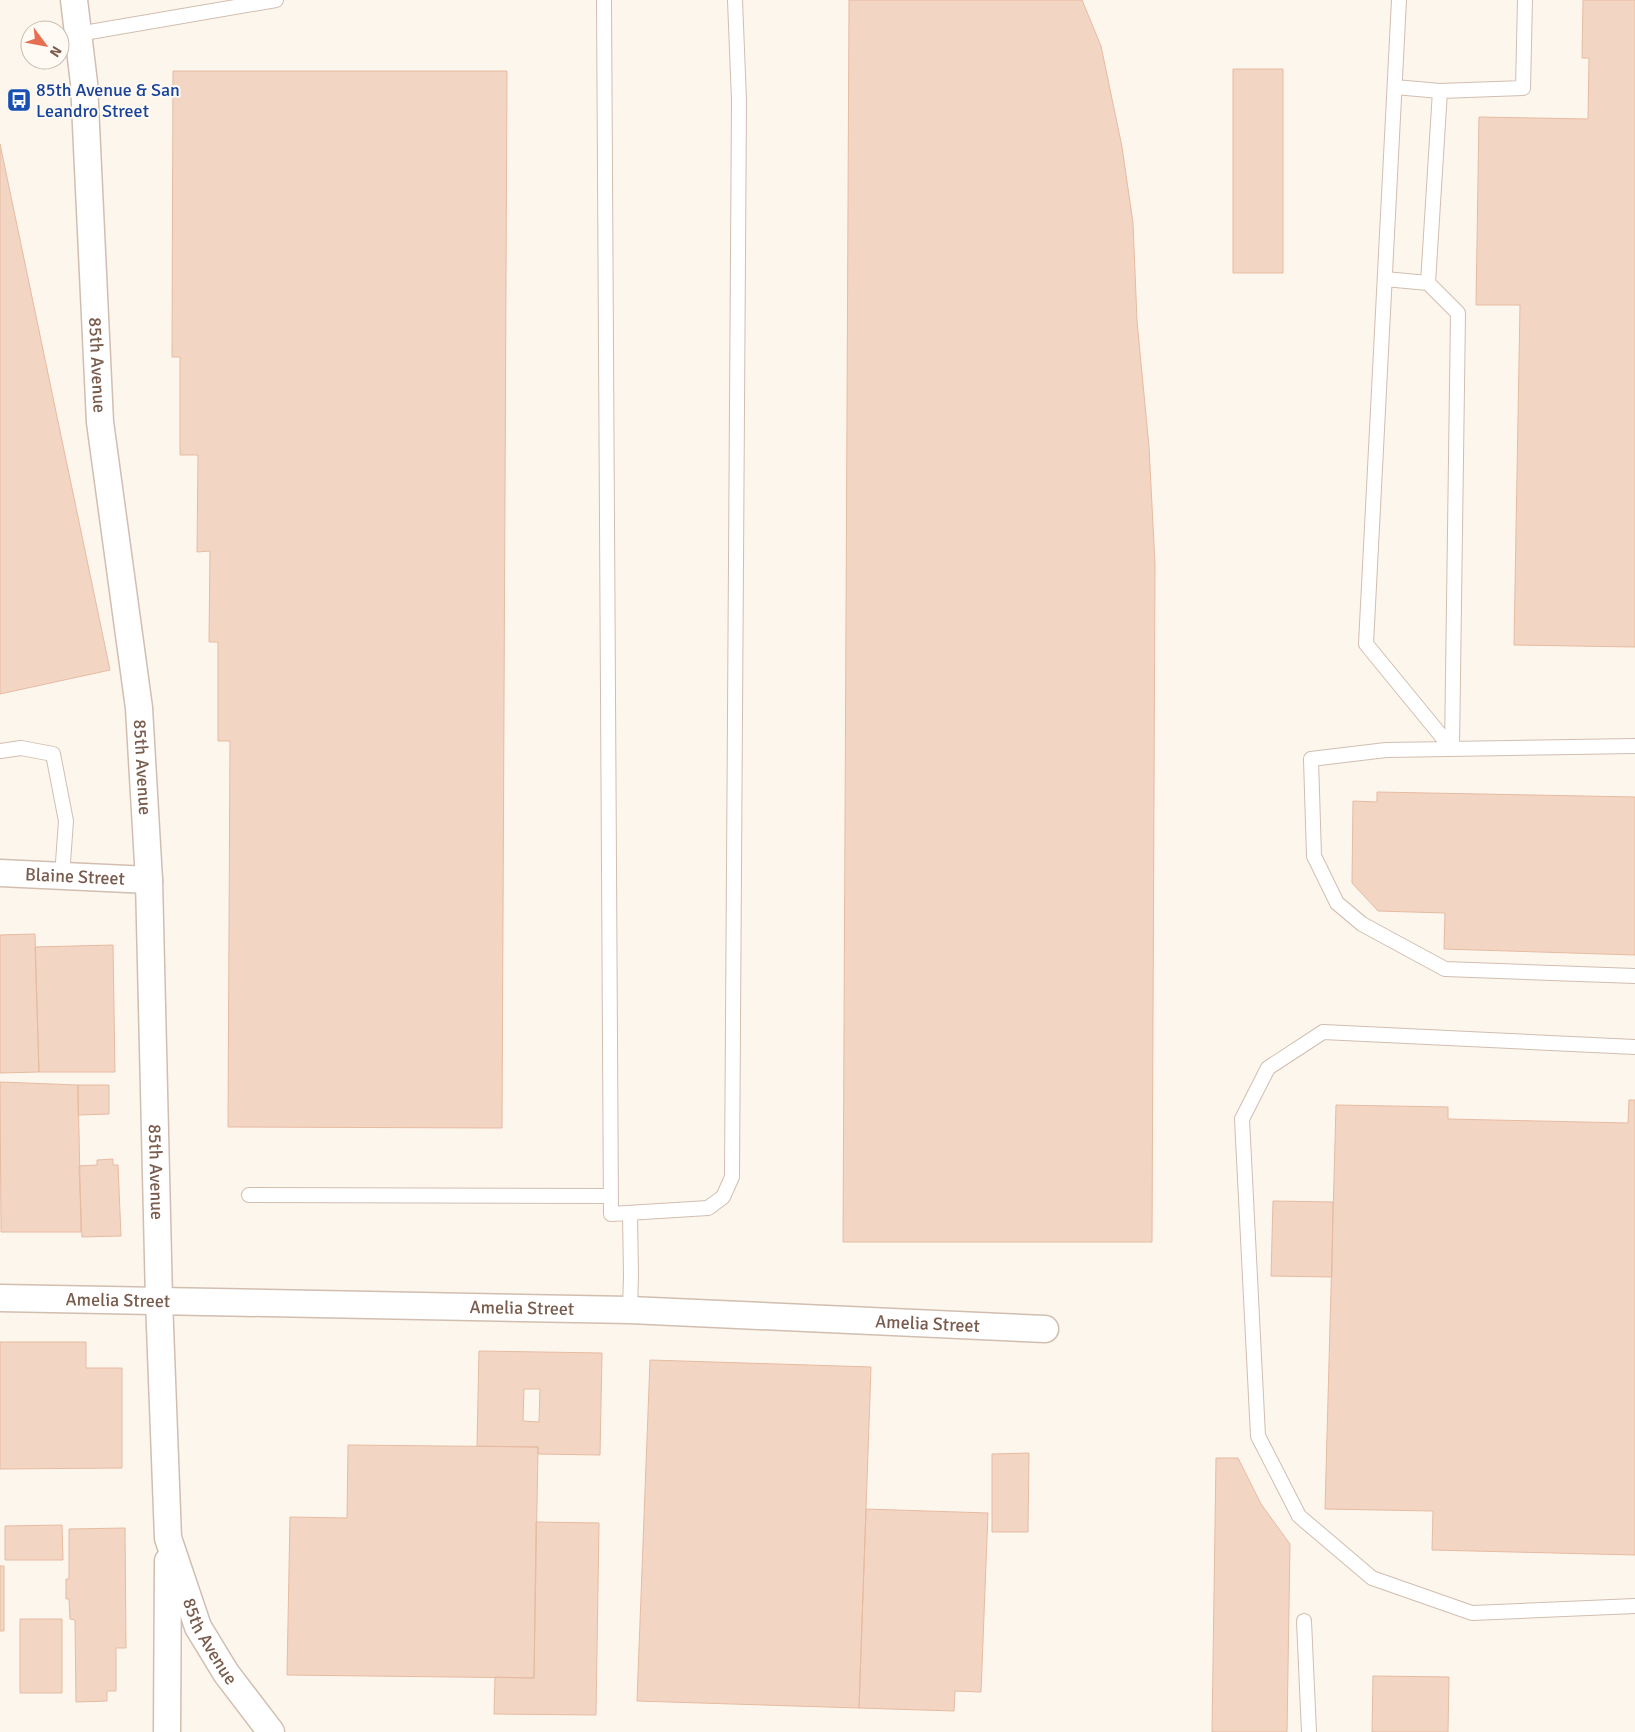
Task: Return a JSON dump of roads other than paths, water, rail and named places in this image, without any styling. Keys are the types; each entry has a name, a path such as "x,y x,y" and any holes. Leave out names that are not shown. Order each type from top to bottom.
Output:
{"street":[{"name":"85th Avenue","path":"74,0 84,83 100,422 139,708 149,880 159,1300 168,1538 167,1732"},
{"name":"Blaine Street","path":"0,873 149,880"},
{"name":"Amelia Street","path":"0,1298 630,1310 1045,1329"},
{"name":"85th Avenue","path":"168,1538 198,1627 226,1673 271,1732"}],"lane":[{"path":"78,34 276,0"},
{"path":"604,0 611,1214 708,1208 723,1197 732,1177 739,100 735,0"},
{"path":"1399,0 1366,644 1452,749"},
{"path":"1394,87 1440,91 1523,88 1525,0"},
{"path":"1428,283 1440,91"},
{"path":"1385,279 1428,283 1458,313 1452,749"},
{"path":"1635,746 1386,750 1311,759 1314,856 1337,903 1362,924 1445,969 1635,976"},
{"path":"0,751 21,748 53,754 66,821 62,876"},
{"path":"1635,1047 1323,1032 1268,1068 1242,1119 1258,1436 1299,1516 1372,1578 1472,1613 1635,1606"},
{"path":"249,1195 611,1196"},
{"path":"630,1214 630,1310"},
{"path":"1304,1621 1309,1732"}],"place":[{"name":"85th Avenue & San Leandro Street","path":"19,100"}]}
